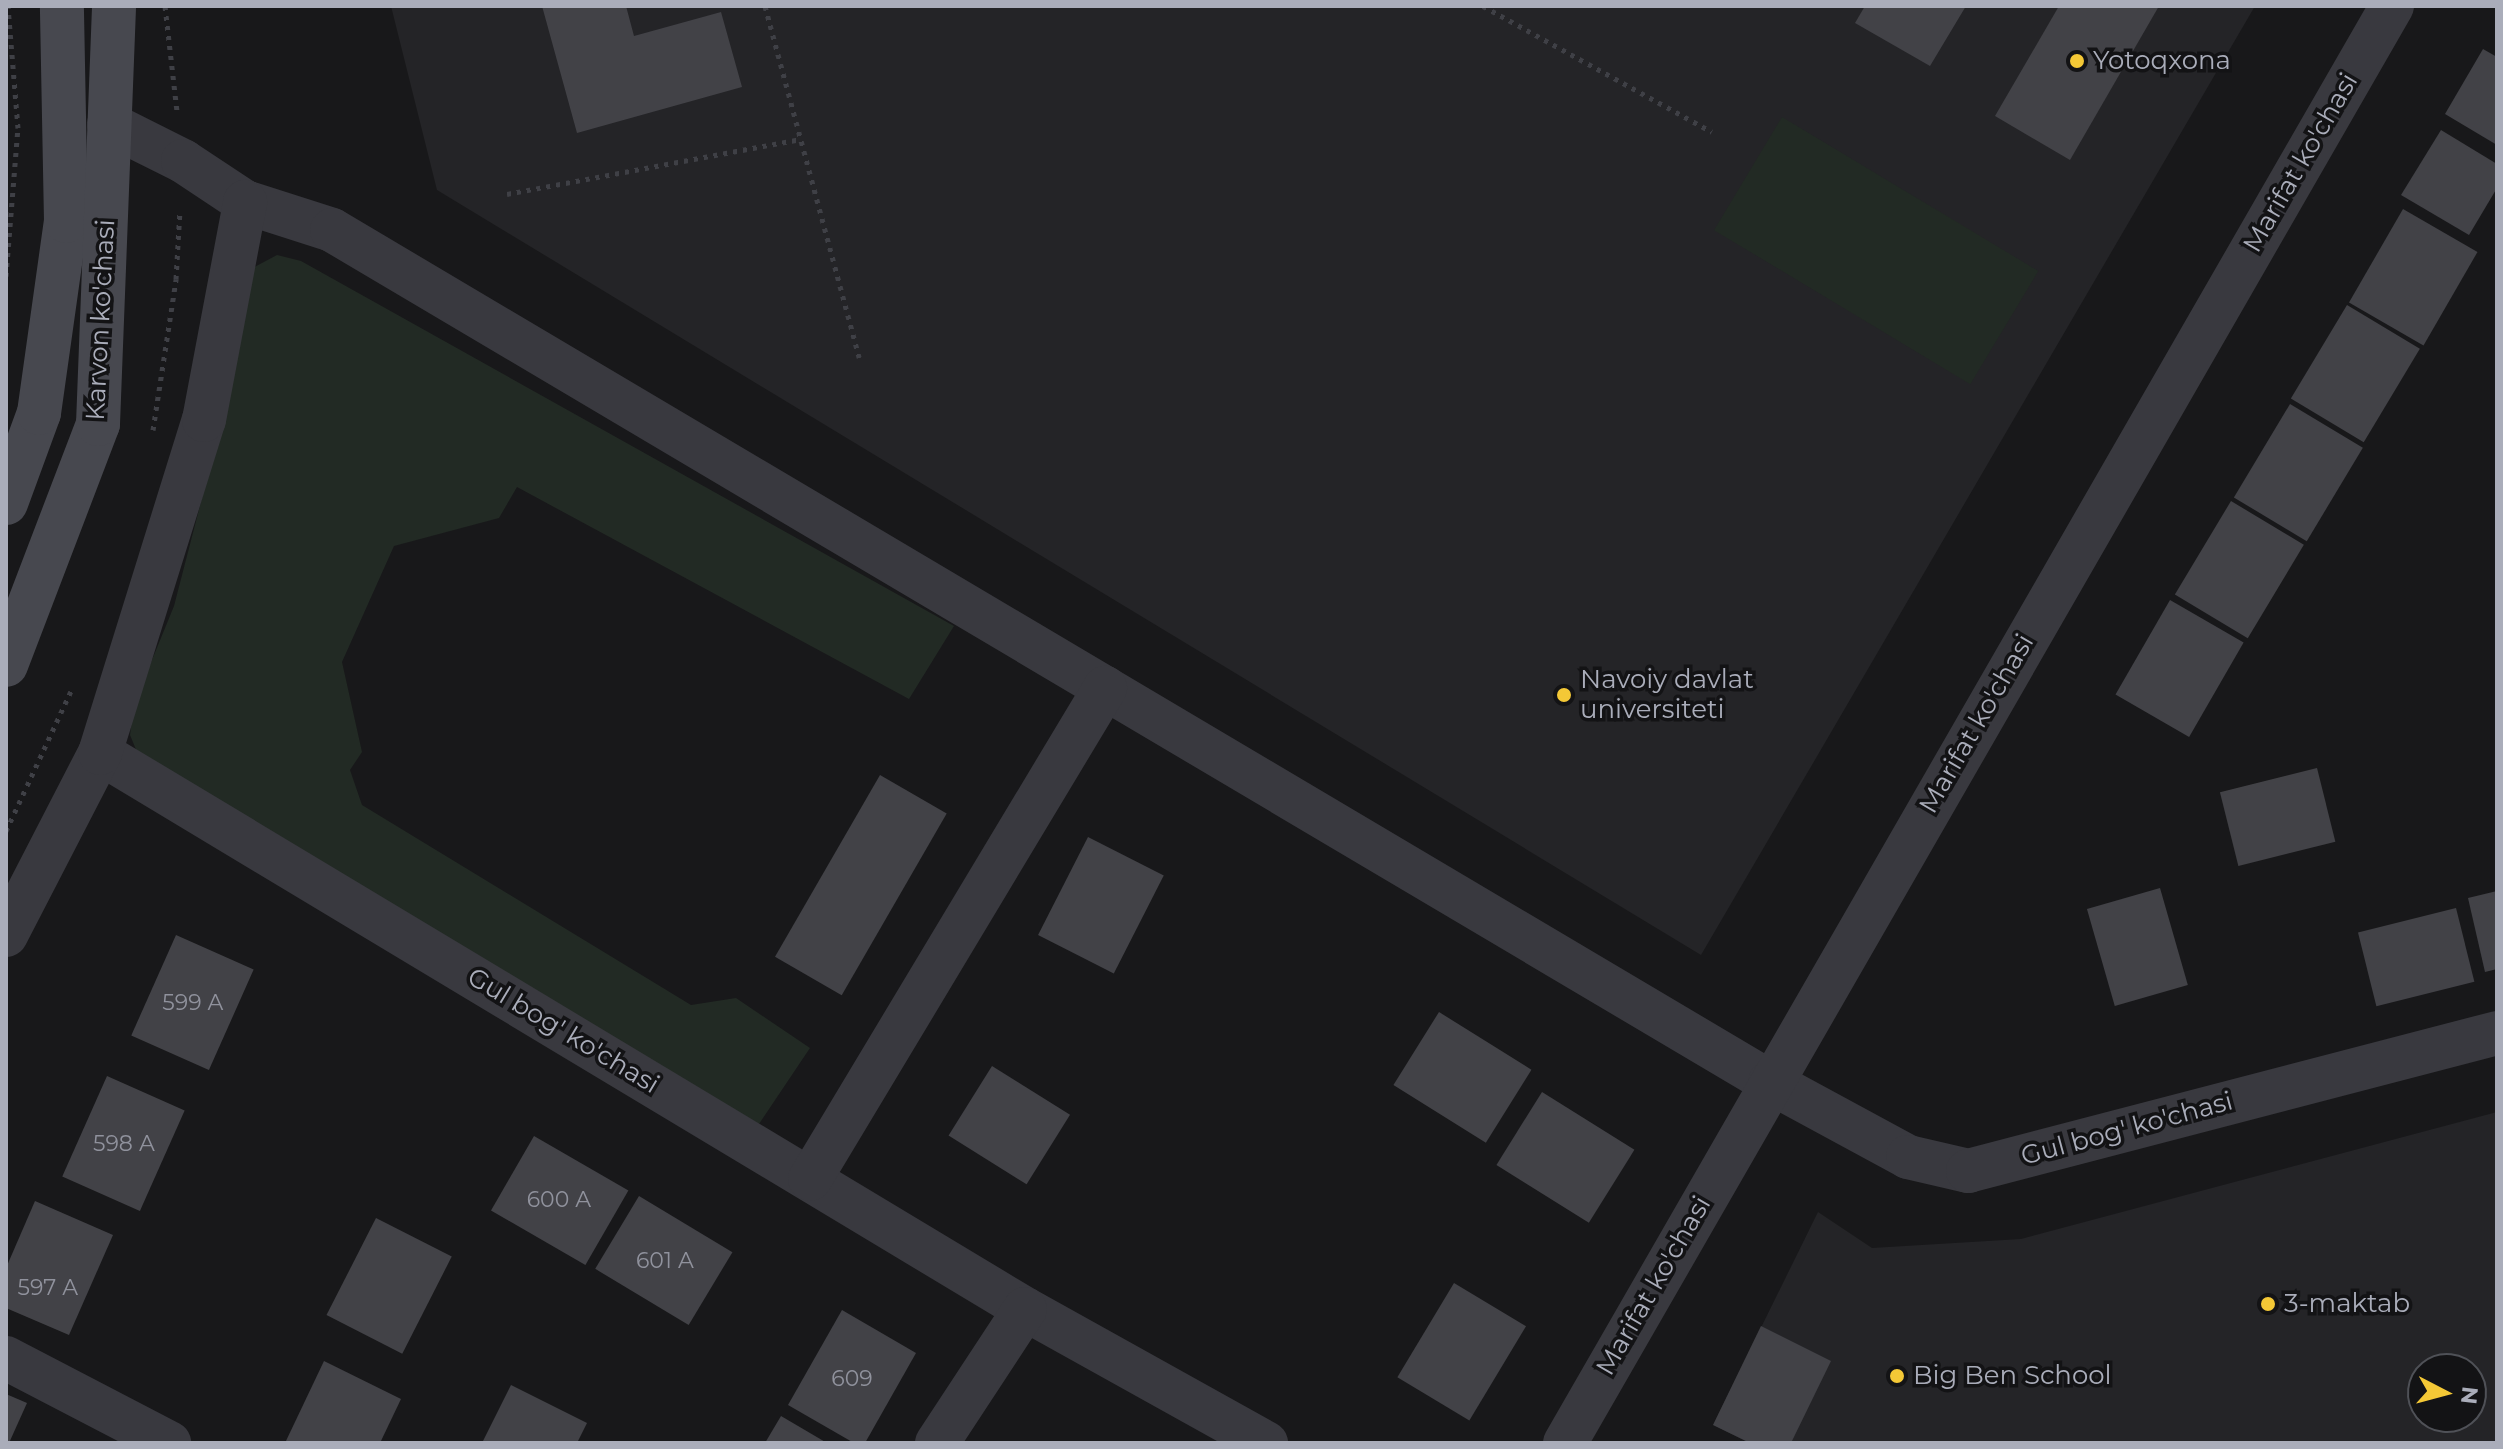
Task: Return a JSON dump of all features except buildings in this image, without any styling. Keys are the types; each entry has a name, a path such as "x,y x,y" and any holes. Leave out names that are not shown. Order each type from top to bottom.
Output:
{"main road":[{"name":"Karvon ko'chasi","path":"6,503 39,413 66,221 62,6"},
{"name":"Karvon ko'chasi","path":"6,665 98,424 114,6"}],"street":[{"name":"Marifat ko'chasi","path":"1565,1443 2392,6"},
{"name":"Gul bog' ko'chasi","path":"109,124 183,161 245,202 332,230 1770,1082 1908,1157 1968,1171 2497,1033"},
{"path":"6,935 100,753 204,420 245,202"},
{"path":"810,1179 1105,688"},
{"name":"Gul bog' ko'chasi","path":"100,753 1025,1309 1266,1443"},
{"path":"937,1443 1025,1309"},
{"path":"6,1358 169,1443"}],"path":[{"path":"6,276 18,128 8,6"},
{"path":"765,6 859,358"},
{"path":"1483,6 1712,132"},
{"path":"507,194 800,139"}],"shaded area":[{"name":"Navoiy davlat universiteti","path":"391,6 2255,6 1701,955 437,190"},
{"path":"1782,117 2038,271 1970,384 1714,230"},
{"path":"277,255 301,261 954,626 909,699 517,487 499,518 394,546 342,662 362,752 350,770 362,805 691,1005 736,998 810,1048 759,1124 142,764 130,735 134,704 174,606 223,417 249,270"},
{"name":"3-maktab","path":"2497,1112 2497,1443 1750,1443 1713,1425 1818,1212 1872,1248 2021,1239"}],"place":[{"name":"Yotoqxona","path":"2077,61"},
{"name":"Navoiy davlat universiteti","path":"1564,695"},
{"name":"3-maktab","path":"2268,1304"},
{"name":"Big Ben School","path":"1897,1376"}]}
